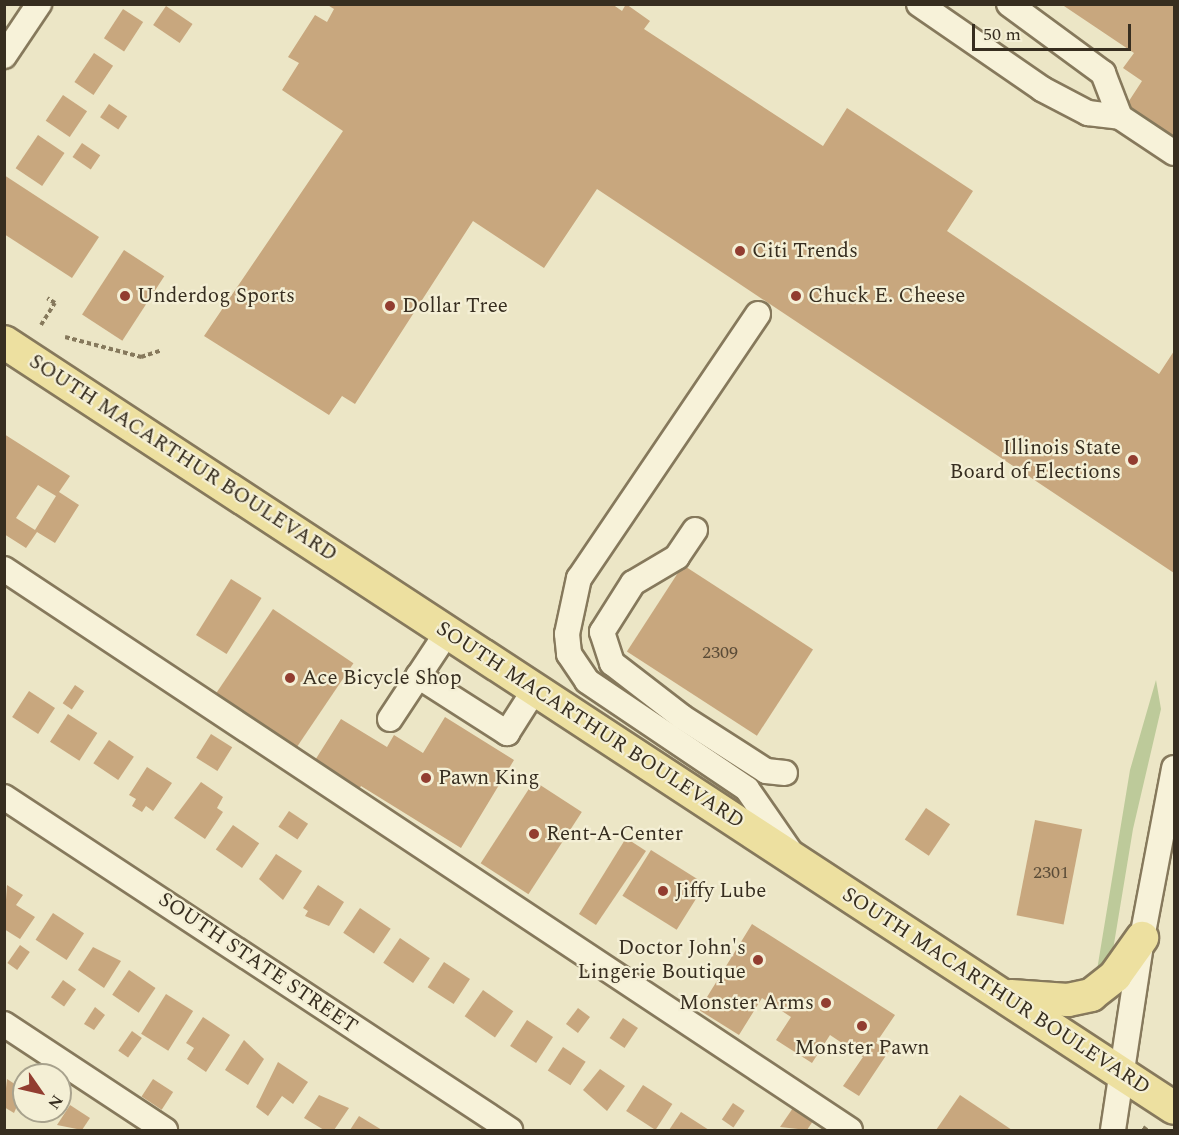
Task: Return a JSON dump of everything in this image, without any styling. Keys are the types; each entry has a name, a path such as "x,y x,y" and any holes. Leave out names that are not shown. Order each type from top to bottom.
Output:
{"main road":[{"name":"SOUTH MACARTHUR BOULEVARD","path":"8,352 448,631 1174,1108"},
{"path":"1002,994 1059,1000 1091,994 1115,976 1142,938"}],"street":[{"path":"4,56 39,4"},
{"path":"919,4 1042,88 1088,113 1120,117 1174,153"},
{"path":"1009,4 1103,73 1120,117"},
{"path":"758,314 579,578 567,634 576,669 598,690 747,789 760,802 797,861"},
{"path":"695,531 677,556 633,583 602,632 612,663 682,717 766,771 785,772"},
{"path":"4,569 850,1131"},
{"path":"390,719 448,631"},
{"path":"418,676 507,733 535,689"},
{"path":"1113,1131 1142,938 1174,768"},
{"name":"SOUTH STATE STREET","path":"4,796 510,1131"},
{"path":"4,1024 165,1131"}],"path":[{"path":"40,325 55,303 47,298"},
{"path":"65,337 141,357 162,350"}],"green space":[{"path":"1156,680 1161,709 1133,829 1113,950 1103,969 1097,970 1130,770"}],"building":[{"path":"326,4 612,4 622,11 626,4 650,21 644,29 823,146 847,108 973,191 947,231 1159,374 1174,351 1174,573 597,189 544,268 473,221 355,404 342,396 329,415 204,336 343,131 282,90 299,63 288,57 315,15 327,22 334,9"},
{"path":"1061,4 1174,4 1174,141 1127,104 1142,81 1123,68 1134,53"},
{"path":"166,6 193,24 180,43 153,25"},
{"path":"123,9 143,22 124,51 104,38"},
{"path":"94,53 113,66 93,95 74,82"},
{"path":"63,95 87,111 70,137 46,121"},
{"path":"109,104 127,116 118,130 100,117"},
{"path":"38,135 65,153 42,186 16,168"},
{"path":"82,143 100,155 91,169 72,157"},
{"path":"4,175 99,237 72,278 4,234"},
{"path":"124,250 164,276 122,341 82,315"},
{"path":"4,434 70,476 59,492 79,505 55,543 37,532 26,548 4,534","holes":["38,485 56,496 35,530 16,518"]},
{"path":"683,565 813,649 757,736 627,651"},
{"path":"231,579 262,598 227,654 196,635"},
{"path":"273,609 353,663 293,753 213,699"},
{"path":"75,685 84,691 72,709 63,703"},
{"path":"29,691 55,708 38,734 12,717"},
{"path":"68,714 97,733 79,761 50,742"},
{"path":"445,717 514,760 461,848 361,786 357,793 312,765 341,719 387,747 394,735 423,753"},
{"path":"211,734 232,747 217,771 196,758"},
{"path":"109,740 134,757 118,780 93,763"},
{"path":"147,767 172,783 153,811 146,806 142,812 132,806 136,799 129,795"},
{"path":"534,781 582,812 528,894 481,863"},
{"path":"201,782 223,797 217,808 223,812 205,839 174,818"},
{"path":"926,808 950,824 929,856 905,840"},
{"path":"289,811 308,824 297,840 278,827"},
{"path":"1035,820 1082,829 1064,924 1016,915"},
{"path":"233,825 259,843 242,868 216,850"},
{"path":"626,838 646,851 596,925 579,914"},
{"path":"651,850 705,884 677,930 622,896"},
{"path":"276,854 302,871 283,900 259,879"},
{"path":"7,885 23,895 16,905 35,917 20,939 4,929"},
{"path":"318,885 344,902 329,926 305,916 308,911 303,908"},
{"path":"360,908 391,929 374,954 343,933"},
{"path":"53,913 84,933 67,960 36,940"},
{"path":"752,924 895,1015 876,1043 889,1051 859,1096 843,1086 863,1057 830,1035 812,1063 776,1040 791,1017 762,998 739,1035 699,1010"},
{"path":"400,938 430,958 413,983 383,963"},
{"path":"20,945 30,952 17,970 7,963"},
{"path":"93,947 121,961 104,988 78,970"},
{"path":"444,962 470,979 454,1004 428,987"},
{"path":"129,970 156,988 139,1013 112,995"},
{"path":"63,980 76,989 64,1006 51,997"},
{"path":"483,990 513,1011 495,1037 465,1016"},
{"path":"166,994 193,1011 168,1051 141,1034"},
{"path":"95,1007 105,1015 94,1030 84,1024"},
{"path":"578,1008 590,1017 578,1033 566,1024"},
{"path":"203,1017 230,1035 206,1072 187,1059 194,1048 186,1043"},
{"path":"623,1018 638,1028 625,1048 610,1038"},
{"path":"527,1020 553,1037 536,1063 510,1046"},
{"path":"132,1031 142,1038 128,1058 118,1051"},
{"path":"244,1040 264,1059 248,1085 225,1070"},
{"path":"563,1047 586,1062 570,1085 548,1070"},
{"path":"278,1062 308,1082 293,1104 282,1096 268,1116 256,1107"},
{"path":"600,1069 625,1086 607,1111 583,1090"},
{"path":"7,1079 12,1082 12,1112 4,1107"},
{"path":"153,1079 173,1092 162,1110 142,1097"},
{"path":"643,1085 672,1104 656,1130 626,1111"},
{"path":"319,1095 349,1108 334,1130 324,1130 304,1118"},
{"path":"960,1095 1012,1130 936,1130"},
{"path":"733,1103 745,1111 733,1127 722,1120"},
{"path":"795,1105 815,1118 807,1130 780,1127"},
{"path":"72,1106 90,1118 82,1130 57,1125 58,1123 72,1123"},
{"path":"681,1112 709,1130 669,1130"},
{"path":"359,1116 382,1130 350,1130"}],"place":[{"name":"Citi Trends","path":"740,251"},
{"name":"Underdog Sports","path":"125,296"},
{"name":"Chuck E. Cheese","path":"796,296"},
{"name":"Dollar Tree","path":"390,306"},
{"name":"Illinois State Board of Elections","path":"1133,460"},
{"name":"Ace Bicycle Shop","path":"290,678"},
{"name":"Pawn King","path":"426,778"},
{"name":"Rent-A-Center","path":"534,834"},
{"name":"Jiffy Lube","path":"663,891"},
{"name":"Doctor John's Lingerie Boutique","path":"758,960"},
{"name":"Monster Arms","path":"826,1003"},
{"name":"Monster Pawn","path":"862,1026"}]}
